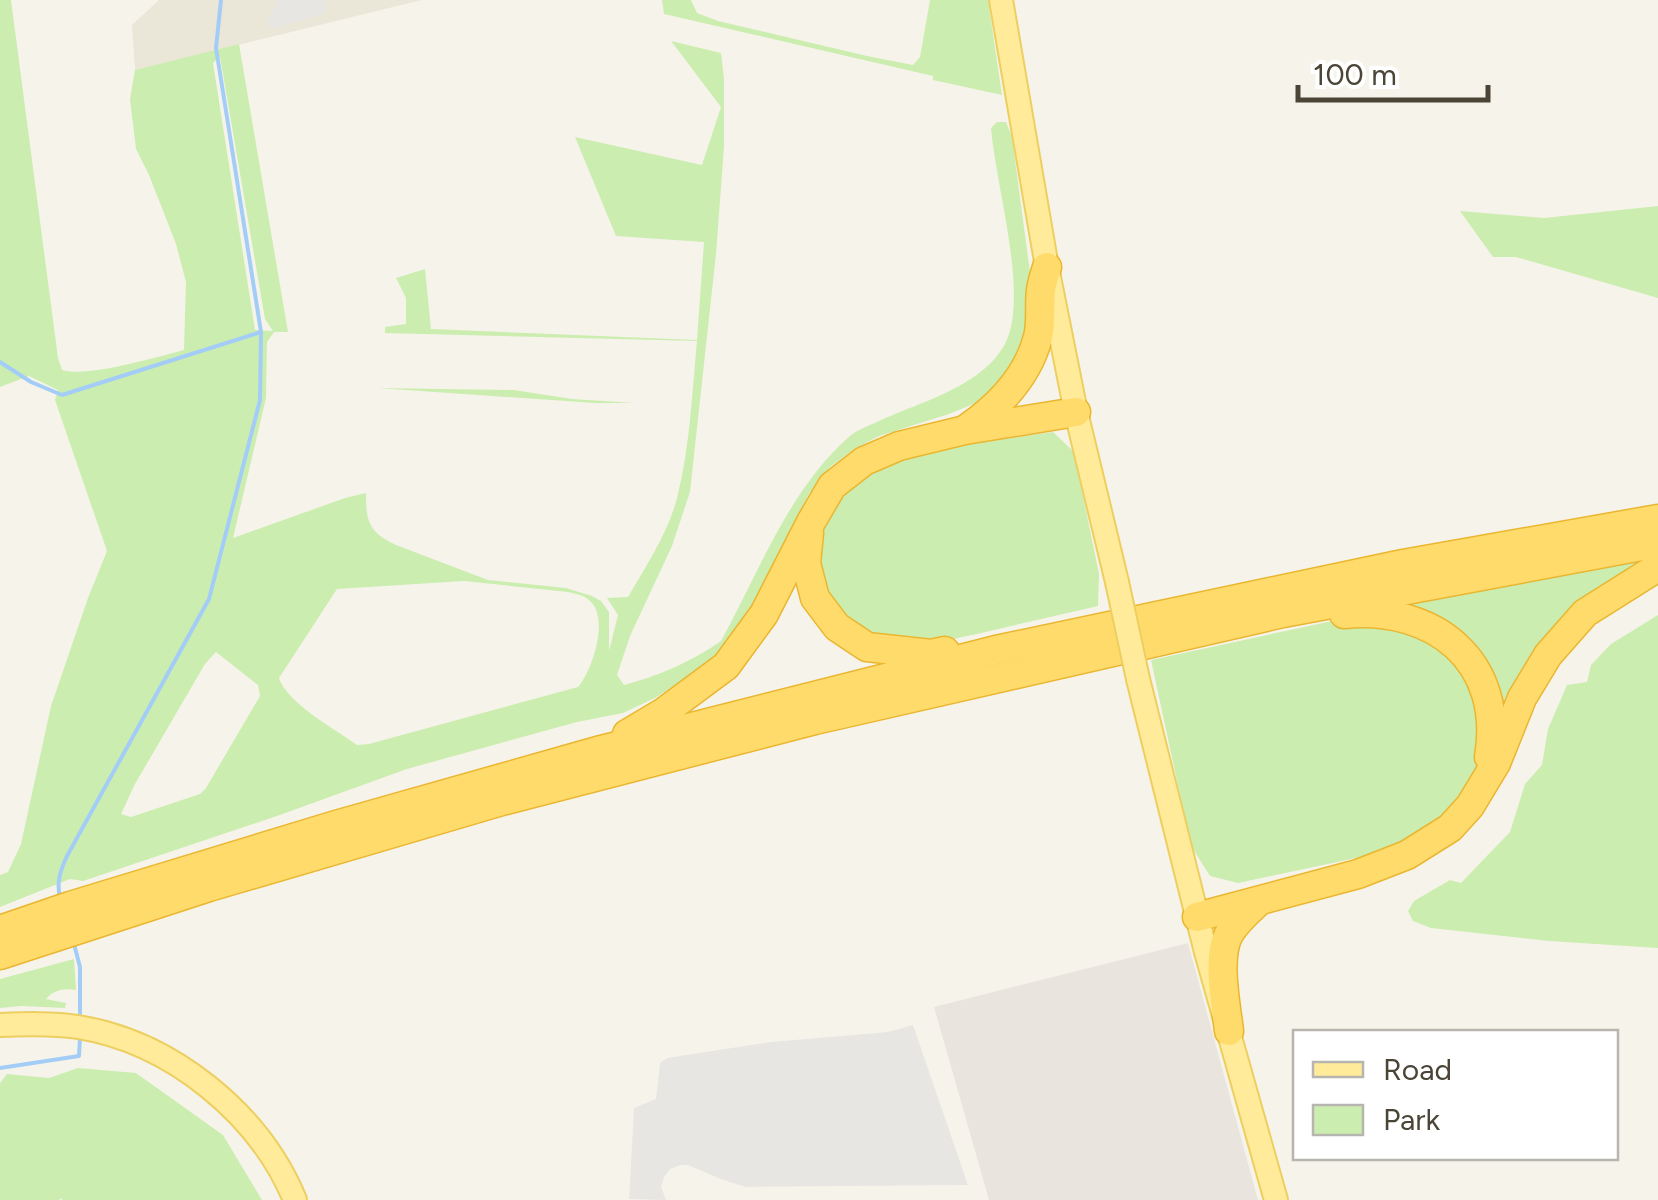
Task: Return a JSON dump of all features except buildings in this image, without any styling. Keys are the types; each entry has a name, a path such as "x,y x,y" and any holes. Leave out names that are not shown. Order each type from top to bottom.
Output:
{"highway":[{"path":"965,430 989,413 1022,375 1039,336 1041,290 1047,267"},
{"path":"601,750 664,712 726,666 764,614 832,486 864,461 899,446 965,430 1076,412"},
{"path":"0,955 65,921 317,830 601,750 996,650 1403,564 1658,520"},
{"path":"811,522 806,562 810,580 815,598 837,627 868,647 931,654 972,646 996,650"},
{"path":"0,930 65,921 305,859 612,771 816,720 1282,613 1658,542"},
{"path":"1198,918 1358,874 1406,855 1450,828 1470,806 1496,763 1522,698 1548,654 1584,613 1658,566"},
{"path":"1282,613 1311,618 1353,614 1412,619 1455,645 1469,658 1486,696 1492,724 1485,778"},
{"path":"1228,1031 1223,965 1226,942 1238,922 1257,903"}],"main road":[{"path":"1001,0 1076,412 1198,918 1276,1200"},
{"path":"0,1024 75,1026 151,1050 216,1092 256,1134 295,1200"}],"shaded area":[{"path":"159,0 422,0 135,70 132,25"},
{"path":"277,0 324,0 325,11 272,29 267,23"},
{"path":"1188,943 1258,1200 989,1200 934,1007"},
{"path":"913,1025 968,1185 746,1187 681,1165 670,1169 664,1177 661,1187 666,1200 629,1199 634,1108 656,1099 660,1063 667,1058 771,1042 888,1032"}],"green space":[{"path":"0,0 11,0 62,370 104,369 184,350 186,282 176,244 136,149 130,99 135,70 239,44 288,332 274,332 267,342 266,398 233,538 366,493 371,525 396,545 488,580 566,588 601,601 609,612 609,651 618,615 607,598 628,597 662,537 677,498 688,440 697,341 385,333 385,327 406,324 406,298 396,278 425,269 431,329 697,340 704,242 616,236 575,137 702,165 721,107 671,41 721,53 724,147 690,492 672,546 630,636 617,675 624,685 675,667 721,641 792,506 850,436 973,378 1002,349 1010,331 1014,285 991,128 997,122 1006,122 1012,137 1033,295 1025,345 988,398 879,436 830,467 809,494 770,581 737,635 703,667 623,713 407,769 83,881 70,879 0,907 0,875 8,872 21,844 51,706 107,551 55,400 58,390 29,376 0,387","holes":["220,57 265,319 273,331 255,330 213,63","464,581 568,592 586,598 596,610 596,645 578,687 357,745 301,706 279,678 337,589","216,652 258,685 260,696 200,794 131,817 121,814 205,664"]},
{"path":"662,0 691,0 697,13 718,21 913,65 920,57 930,0 988,0 1002,95 664,14"},
{"path":"1658,206 1658,298 1516,257 1493,257 1460,211 1544,218"},
{"path":"377,388 514,390 635,403 595,403"},
{"path":"1053,432 1074,452 1099,574 1098,606 921,643 878,636 835,608 819,578 818,552 828,511 853,483 904,458"},
{"path":"1652,558 1620,579 1499,743 1500,706 1402,608 1403,604"},
{"path":"1658,615 1658,948 1431,928 1413,921 1408,911 1414,901 1450,880 1461,883 1510,832 1525,784 1542,765 1548,729 1567,685 1587,682 1591,665 1611,644"},
{"path":"1346,618 1432,634 1482,696 1481,763 1450,816 1408,841 1375,854 1238,883 1210,876 1191,846 1151,660"},
{"path":"74,959 76,990 60,990 46,999 66,1003 65,1008 0,1008 0,979"},
{"path":"78,1068 136,1073 223,1135 262,1200 0,1200 0,1083 7,1074 49,1078"}],"waterway":[{"path":"60,897 59,881 67,856 209,599 260,400 261,332 216,48 221,0"},
{"path":"0,362 31,382 62,395 261,332"},
{"path":"74,944 80,967 80,1019"},
{"path":"0,1068 79,1056 80,1038"}]}
